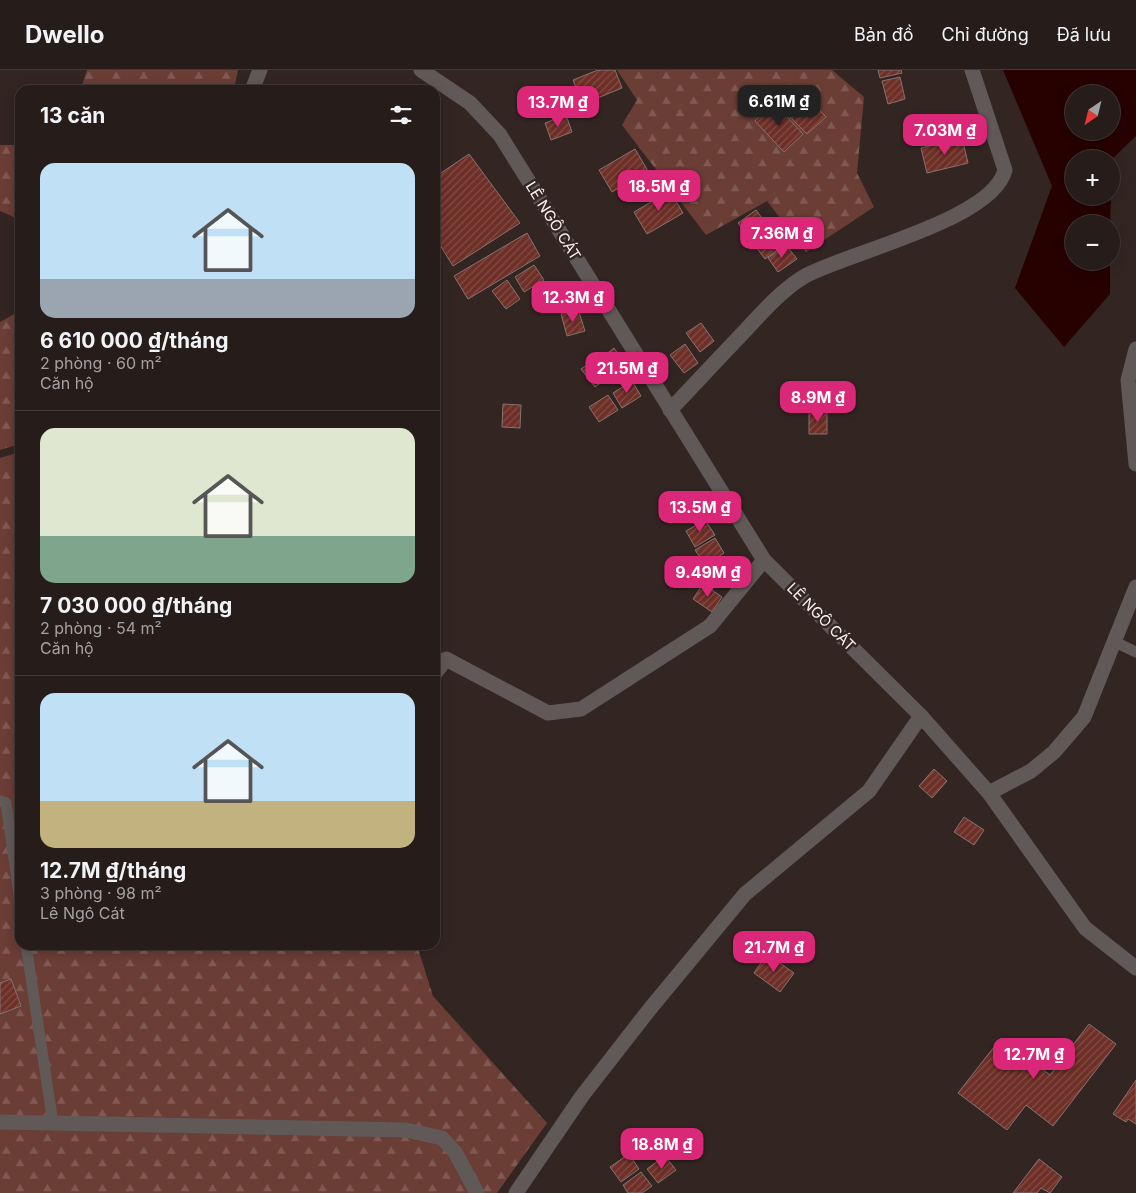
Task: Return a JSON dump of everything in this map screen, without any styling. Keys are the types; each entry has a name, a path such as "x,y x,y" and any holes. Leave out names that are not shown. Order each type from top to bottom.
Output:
{"street":[{"path":"254,85 260,70"},
{"name":"LÊ NGÔ CÁT","path":"421,70 470,103 500,135 764,560 921,716 989,793 1085,928 1136,968"},
{"path":"670,410 766,308 805,276 934,226 970,206 999,185 1005,170 972,70"},
{"path":"1136,349 1128,380 1136,464"},
{"path":"440,667 446,659 548,713 581,709 710,626 764,560"},
{"path":"989,793 1031,771 1054,752 1084,717 1136,587"},
{"path":"516,1193 582,1096 649,1010 745,894 869,791 921,716"},
{"path":"0,1122 406,1130 442,1138 454,1152 477,1193"}],"lane":[{"path":"1115,642 1136,652"},
{"path":"0,801 6,803 15,866"},
{"path":"27,950 53,1123"}],"green space":[{"path":"87,70 238,70 235,85 82,85"},
{"path":"617,70 832,70 864,97 857,173 874,207 806,252 767,201 706,235 622,125 637,100"},
{"path":"0,145 15,145 15,218 0,211"},
{"path":"15,314 15,446 0,450 0,322"},
{"path":"15,454 15,950 419,950 433,996 547,1123 497,1193 0,1193 0,458"}],"shaded area":[{"path":"1003,70 1136,70 1136,136 1120,151 1065,150 1065,205 1111,205 1110,215 1065,215 1065,270 1110,270 1110,294 1064,347 1015,288 1052,186"}],"building":[{"path":"598,70 615,70 622,88 583,104 573,80"},
{"path":"878,70 901,70 902,73 880,78"},
{"path":"900,77 905,99 888,104 882,81"},
{"path":"796,86 826,117 807,134 777,104"},
{"path":"774,103 803,134 784,152 755,121"},
{"path":"566,115 572,132 551,140 545,123"},
{"path":"962,138 968,163 927,173 921,148"},
{"path":"635,149 648,171 612,192 599,170"},
{"path":"469,154 520,223 453,266 440,245 440,174"},
{"path":"670,191 683,213 647,234 634,212"},
{"path":"756,210 767,225 749,238 738,223"},
{"path":"766,230 779,249 765,259 751,240"},
{"path":"527,233 540,256 468,299 454,276"},
{"path":"786,245 797,259 778,272 768,258"},
{"path":"534,265 544,280 524,292 515,277"},
{"path":"507,280 520,299 506,309 492,291"},
{"path":"578,309 585,331 567,336 561,314"},
{"path":"701,323 714,341 700,352 686,333"},
{"path":"685,344 698,363 684,373 670,355"},
{"path":"614,348 627,367 613,377 600,359"},
{"path":"596,359 609,377 595,387 581,369"},
{"path":"632,381 641,396 622,408 613,393"},
{"path":"608,395 618,410 599,422 589,407"},
{"path":"503,404 521,405 520,428 502,427"},
{"path":"827,411 827,434 809,434 809,412"},
{"path":"705,520 715,535 695,547 686,531"},
{"path":"715,538 724,553 705,565 695,550"},
{"path":"703,584 722,597 712,612 693,599"},
{"path":"934,769 947,781 932,798 919,786"},
{"path":"964,817 984,830 974,845 954,832"},
{"path":"767,954 794,973 780,992 754,973"},
{"path":"11,979 21,1006 0,1014 0,983"},
{"path":"1089,1024 1116,1044 1053,1126 1026,1105 1007,1130 958,1093 1001,1038 1050,1075"},
{"path":"1136,1080 1136,1124 1128,1119 1126,1122 1113,1114"},
{"path":"629,1154 639,1169 621,1182 610,1167"},
{"path":"665,1156 676,1170 658,1183 647,1169"},
{"path":"1039,1159 1062,1177 1050,1193 1041,1188 1037,1193 1013,1193"},
{"path":"641,1172 652,1186 642,1193 628,1193 623,1185"}]}
